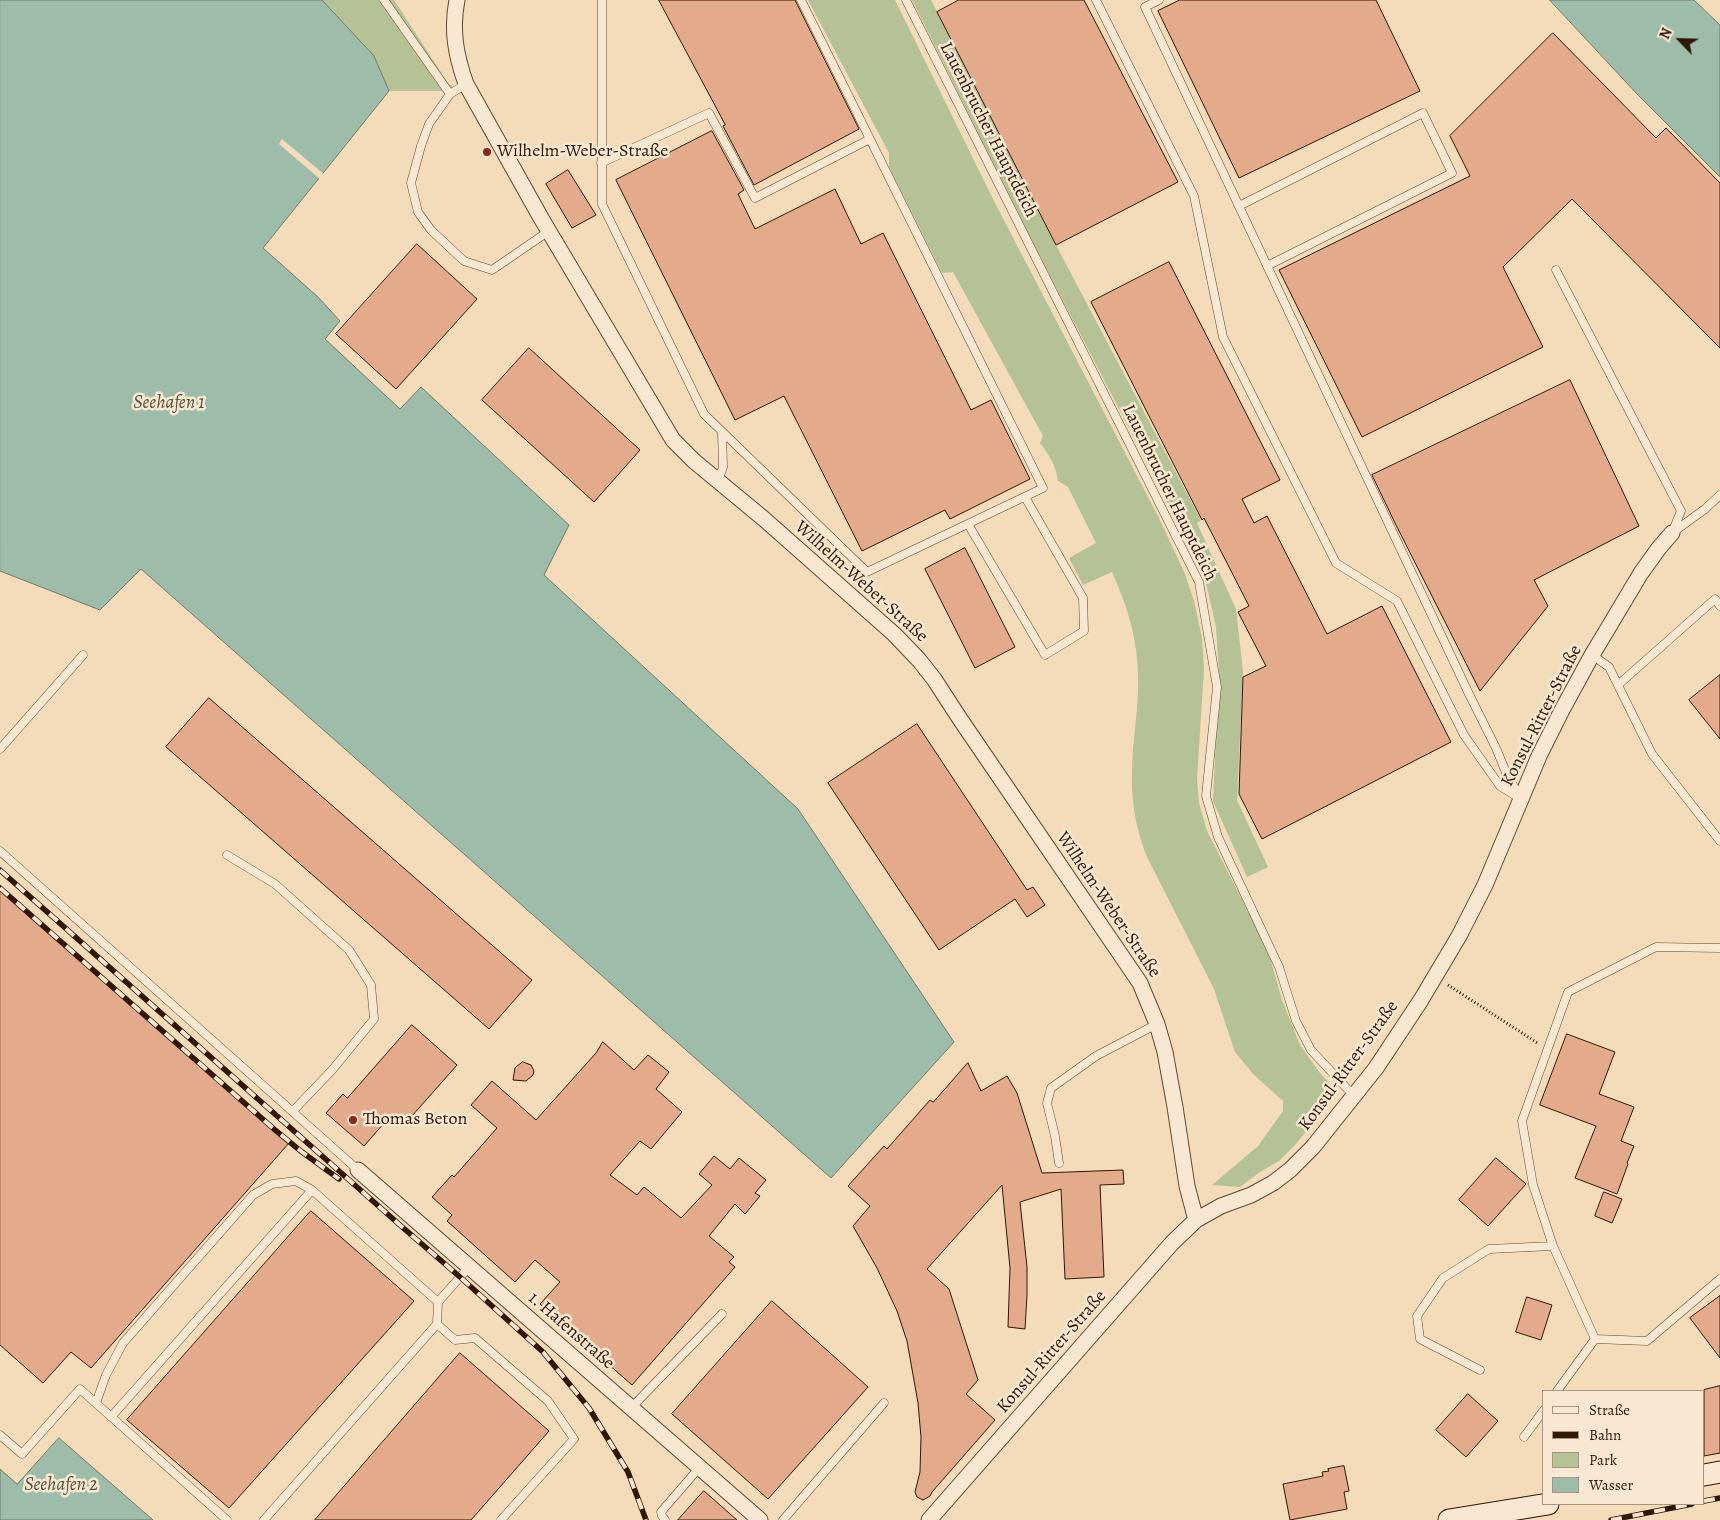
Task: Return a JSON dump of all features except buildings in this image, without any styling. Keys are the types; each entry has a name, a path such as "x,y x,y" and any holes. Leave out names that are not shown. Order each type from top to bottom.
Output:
{"main road":[{"path":"1705,1475 1720,1472"},
{"path":"1449,1520 1542,1505"}],"street":[{"name":"Wilhelm-Weber-Straße","path":"457,0 454,18 455,45 466,84 549,231 673,440 694,461 894,634 919,660 934,679 1140,983 1157,1024 1165,1052 1187,1186 1196,1220"},
{"name":"Konsul-Ritter-Straße","path":"929,1520 1172,1243 1196,1220 1221,1206 1251,1195 1273,1183 1290,1170 1313,1147 1354,1096 1381,1060 1435,976 1458,936 1485,885 1539,756 1562,710 1641,573 1672,533"},
{"name":"1. Hafenstraße","path":"358,1170 760,1520"}],"lane":[{"path":"384,0 450,94"},
{"path":"602,0 602,204 704,414 867,572 1043,488 801,0"},
{"name":"Lauenbrucher Hauptdeich","path":"906,0 1198,582 1217,687 1206,796 1218,837 1280,967 1296,1021 1311,1050 1354,1096"},
{"path":"1096,0 1194,196 1224,337 1336,563 1397,601 1464,735 1500,786 1521,799"},
{"path":"1159,0 1145,7 1468,694 1496,748 1507,775 1521,799"},
{"path":"466,84 450,94 429,124 411,183 418,212 431,230 464,261 492,270 549,231"},
{"path":"601,163 709,113 755,198 870,139"},
{"path":"1239,206 1423,113 1452,173 1267,266"},
{"path":"1556,270 1680,511 1672,533"},
{"path":"718,481 723,467 722,432"},
{"path":"1672,533 1705,510 1720,495"},
{"path":"968,524 1045,655 1084,631 1083,598 1025,497"},
{"path":"1618,685 1715,599 1720,606"},
{"path":"1592,655 1609,667 1652,754 1720,841"},
{"path":"0,749 84,656"},
{"path":"0,852 358,1170"},
{"path":"227,855 275,884 349,950 371,985 374,1019 333,1069 293,1111"},
{"path":"1594,1339 1553,1246 1533,1186 1522,1121 1568,992 1656,947 1720,948"},
{"path":"1059,1164 1047,1102 1051,1088 1096,1056 1157,1024"},
{"path":"96,1403 106,1375 123,1343 253,1196 272,1184 296,1182 312,1190 438,1302"},
{"path":"111,1417 312,1190"},
{"path":"1480,1370 1420,1339 1417,1316 1443,1278 1489,1249 1553,1246"},
{"path":"264,1520 437,1324 438,1302 469,1267"},
{"path":"1594,1339 1647,1341 1720,1279"},
{"path":"631,1408 722,1314"},
{"path":"437,1324 455,1340 475,1338 548,1401 574,1439 501,1520"},
{"path":"1558,1390 1594,1339"},
{"path":"0,1435 22,1454 80,1390 227,1520"},
{"path":"782,1520 884,1403"},
{"path":"1524,1437 1542,1413"},
{"path":"666,1520 661,1512 699,1468"}],"path":[{"path":"1435,976 1548,1050"}],"green space":[{"path":"322,0 394,0 448,83 458,91 389,91 374,56"},
{"path":"808,0 895,0 995,203 1159,518 1185,574 1194,601 1202,638 1204,669 1197,779 1199,803 1207,831 1268,951 1282,1000 1300,1045 1320,1073 1336,1090 1333,1094 1335,1096 1295,1145 1279,1161 1240,1187 1212,1185 1258,1146 1283,1111 1283,1101 1253,1074 1235,1052 1214,989 1147,857 1140,837 1133,805 1132,783 1138,689 1137,663 1134,636 1122,597 1112,572 1083,585 1069,558 1096,543 1068,487 1058,481 1052,461 1040,443 1043,436 953,272 942,273 889,167 889,153"},
{"path":"912,0 931,0 1056,245 1201,520 1197,523 1236,609 1243,671 1237,800 1268,867 1247,877 1213,801 1219,672 1216,627 1207,587 1188,542 1032,241"}],"water":[{"name":"Seehafen 1","path":"0,0 322,0 374,56 389,91 263,248 318,297 340,321 325,339 400,409 421,387 569,525 544,575 798,809 954,1042 831,1178 141,569 100,610 0,571"},
{"path":"1550,0 1694,0 1720,25 1720,177 1637,94"},
{"name":"Seehafen 2","path":"59,1438 153,1520 0,1520 0,1469 17,1484"}],"pier":[{"path":"282,139 325,175 321,180 279,144"}],"railway":[{"path":"0,870 543,1352 589,1408 628,1472 646,1520"},
{"path":"0,888 274,1129 339,1179"},
{"path":"1705,1501 1720,1498"},
{"path":"1611,1520 1687,1505"}],"place":[{"name":"Wilhelm-Weber-Straße","path":"487,152"},
{"name":"Thomas Beton","path":"353,1120"}]}
